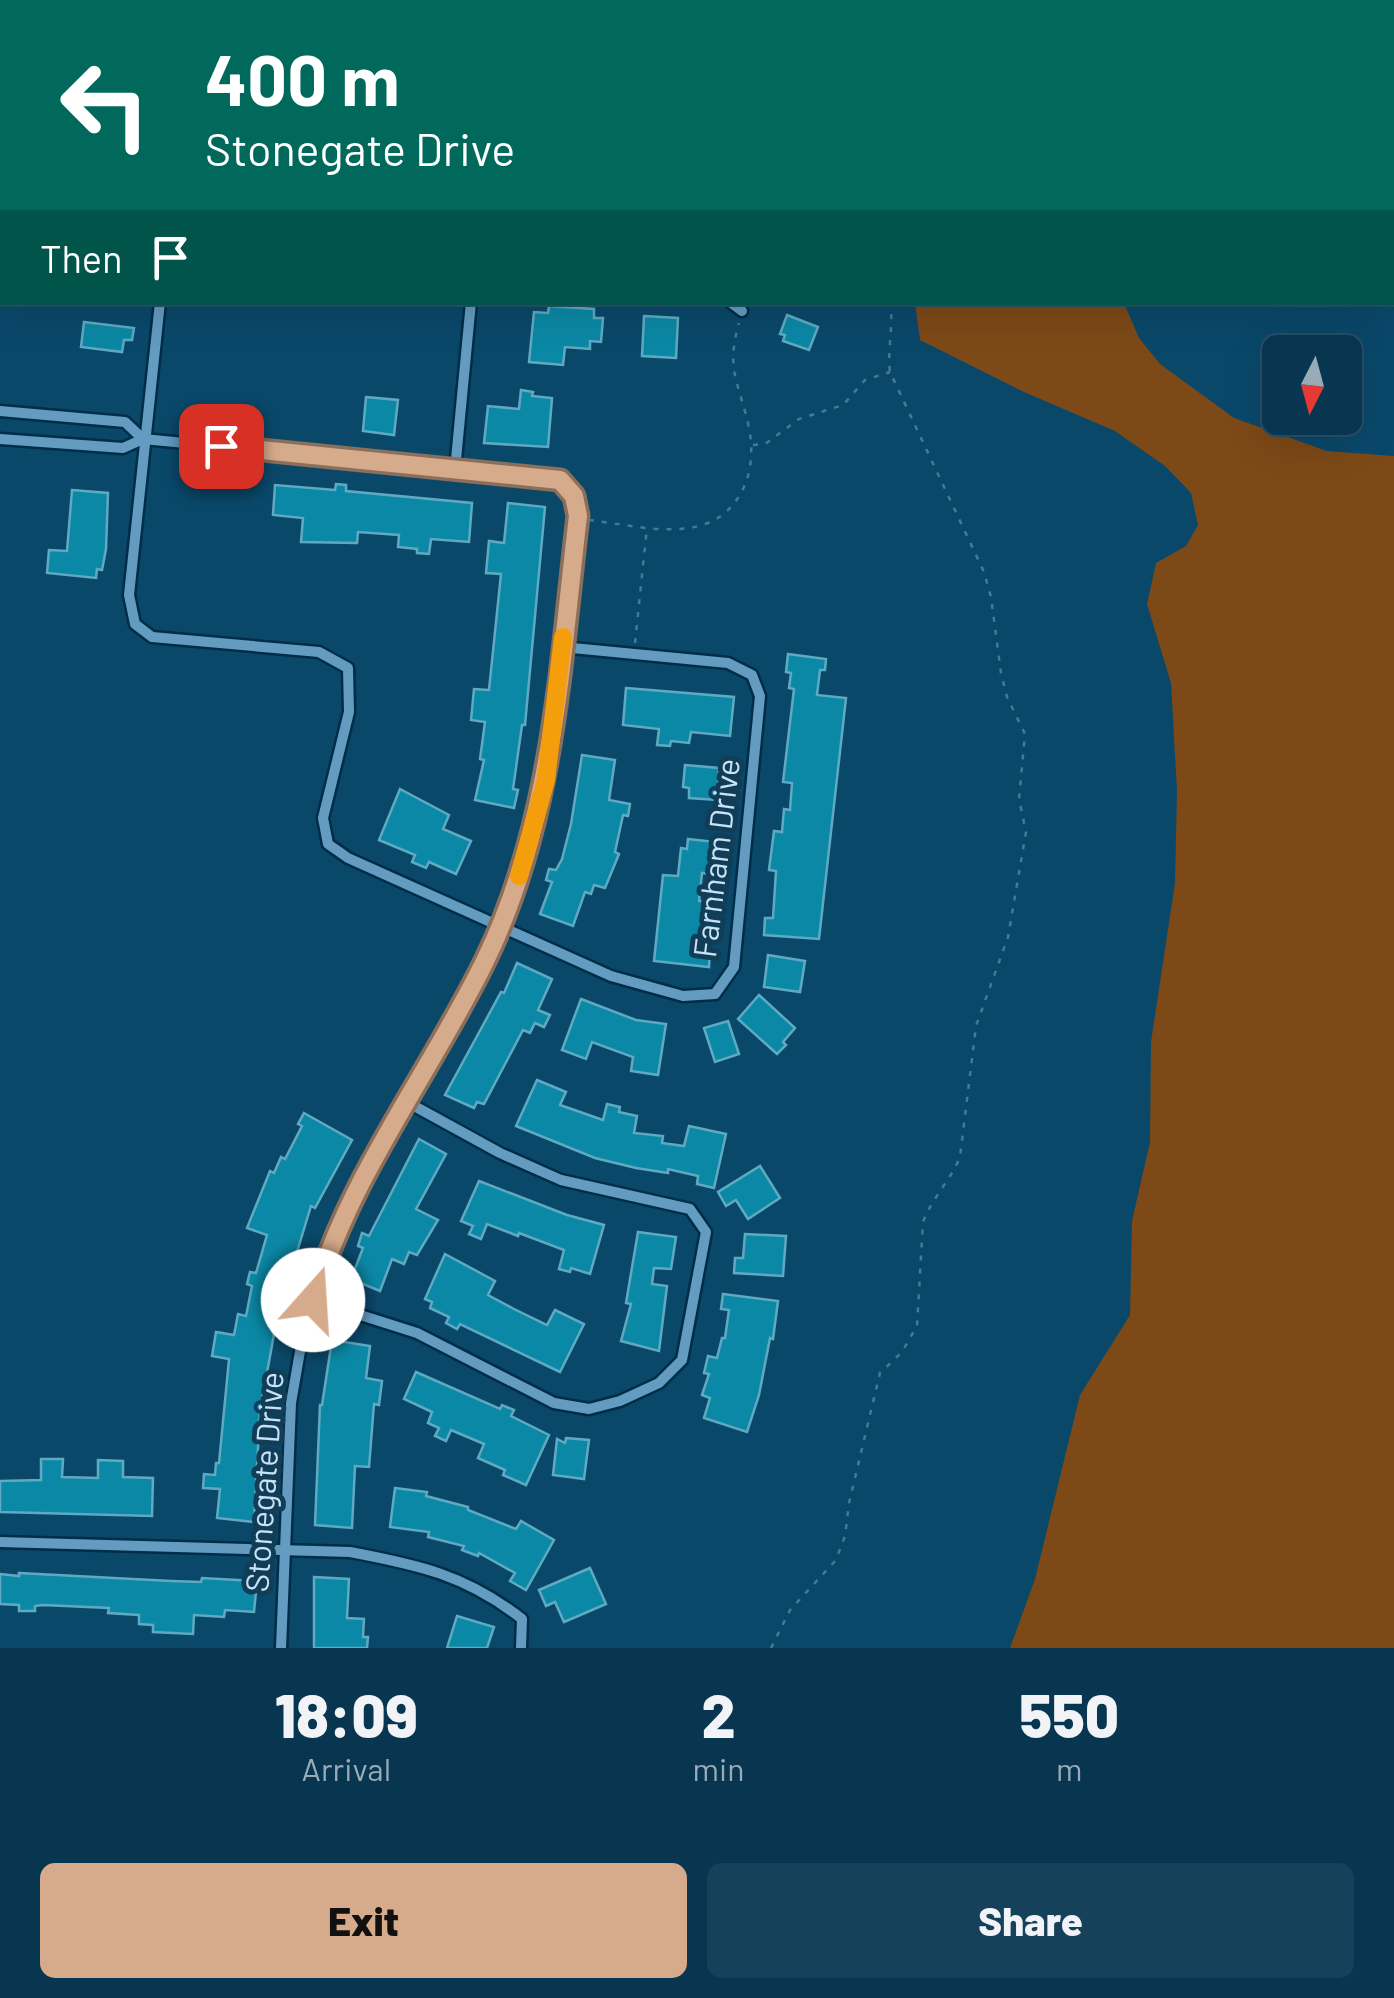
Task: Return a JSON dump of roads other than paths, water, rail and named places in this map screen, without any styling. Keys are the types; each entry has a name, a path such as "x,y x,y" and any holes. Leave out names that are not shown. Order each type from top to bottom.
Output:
{"street":[{"name":"Farnham Drive","path":"160,305 130,595 135,624 152,637 319,652 348,668 349,712 323,818 328,844 348,858 610,976 683,996 715,994 734,967 760,696 752,675 728,663 562,648"},
{"path":"0,439 123,448 144,438 455,470 471,305"},
{"path":"734,305 742,311"},
{"path":"0,412 124,422 144,438"},
{"name":"Stonegate Drive","path":"281,1648 291,1403 322,1269 355,1188 486,960 532,838 546,780 578,519 574,496 560,480 455,470"},
{"path":"313,1300 416,1334 554,1403 589,1408 620,1402 659,1383 682,1360 706,1232 690,1209 561,1180 500,1153 407,1102"},
{"path":"0,1542 350,1552 405,1562 457,1578 497,1600 522,1619 521,1648"}]}
